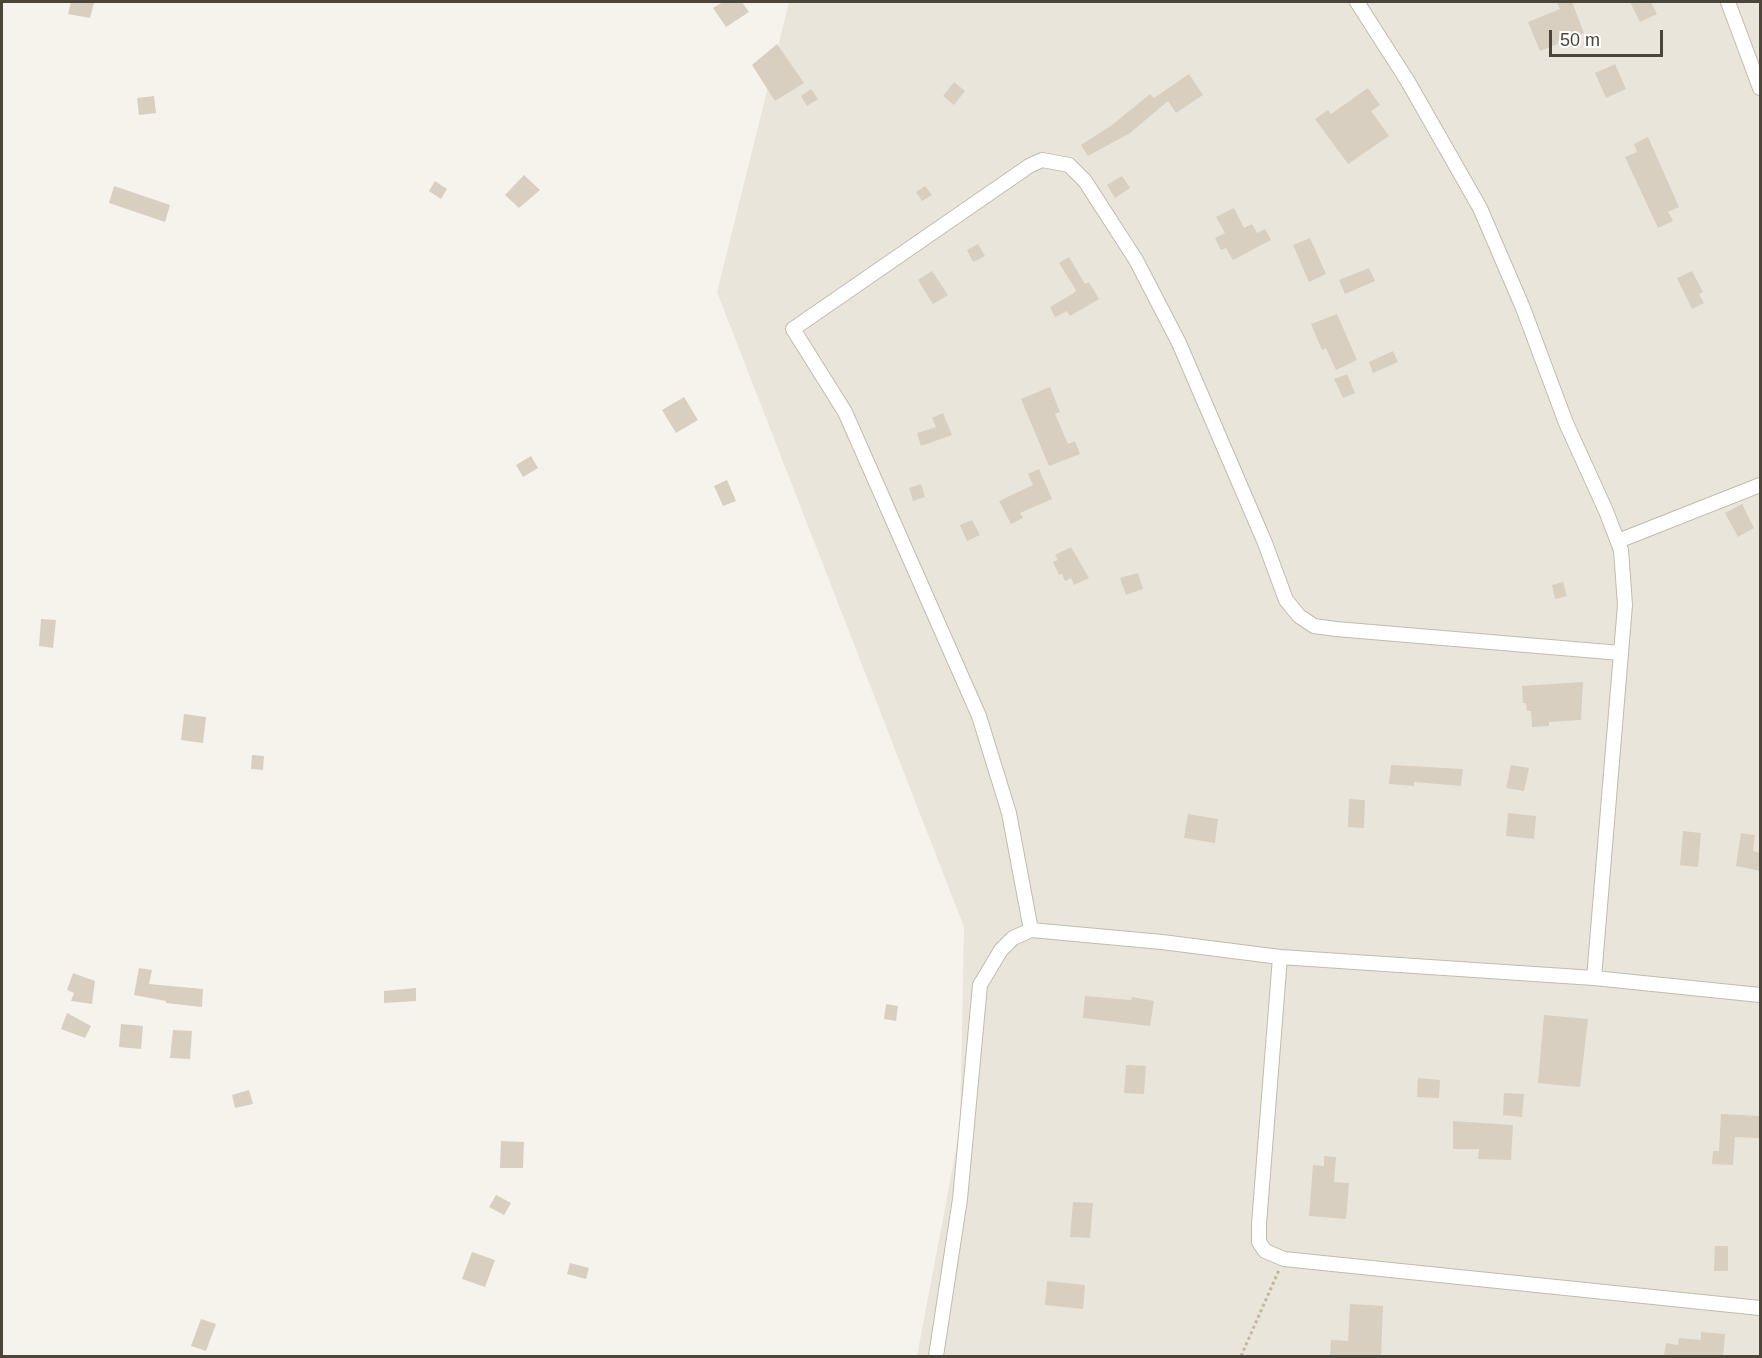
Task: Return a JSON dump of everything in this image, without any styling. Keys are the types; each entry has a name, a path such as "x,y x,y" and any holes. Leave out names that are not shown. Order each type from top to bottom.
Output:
{"street":[{"path":"1357,2 1407,80 1480,208 1523,308 1566,423 1621,550 1625,605 1594,978"},
{"path":"1728,2 1761,88"},
{"path":"1031,930 1009,813 979,716 844,412 793,329 1042,160 1069,165 1085,181 1136,260 1183,353 1265,543 1286,600 1299,616 1314,626 1336,629 1621,653"},
{"path":"1618,541 1761,485"},
{"path":"936,1356 960,1199 980,985 1001,950 1013,938 1031,930 1162,942 1280,957 1594,978 1761,995"},
{"path":"1280,957 1259,1242 1265,1251 1284,1259 1761,1308"}],"path":[{"path":"1241,1356 1284,1259"}],"shaded area":[{"path":"789,2 1760,2 1760,1356 917,1356 960,1128 964,927 717,292"}],"building":[{"path":"71,2 94,3 90,18 68,14"},
{"path":"723,2 742,2 749,12 726,27 713,8"},
{"path":"1557,2 1572,2 1584,33 1540,51 1528,22 1560,9"},
{"path":"1630,2 1651,2 1657,14 1640,22"},
{"path":"777,44 804,83 775,101 752,65"},
{"path":"1615,64 1626,89 1606,98 1595,73"},
{"path":"1189,74 1203,95 1176,113 1168,101 1130,133 1088,156 1081,145 1112,125 1150,94 1154,98"},
{"path":"954,82 965,91 954,105 943,96"},
{"path":"1368,88 1380,105 1371,111 1389,136 1348,164 1315,119 1328,110 1331,114"},
{"path":"811,89 818,99 807,106 801,96"},
{"path":"154,96 156,113 139,115 137,98"},
{"path":"1648,137 1679,207 1668,212 1673,221 1658,228 1625,157 1637,152 1634,144"},
{"path":"524,175 540,190 519,208 505,195"},
{"path":"1122,176 1130,188 1115,198 1107,185"},
{"path":"435,181 447,189 441,199 429,191"},
{"path":"114,186 170,205 165,222 109,203"},
{"path":"925,186 932,195 922,201 916,192"},
{"path":"1234,208 1244,228 1252,224 1257,233 1265,229 1271,240 1233,260 1226,248 1221,250 1215,238 1225,233 1216,217"},
{"path":"1310,238 1326,274 1309,282 1293,245"},
{"path":"978,244 985,256 973,262 967,250"},
{"path":"1069,257 1085,284 1089,282 1099,299 1070,316 1067,311 1055,317 1050,307 1076,290 1059,263"},
{"path":"1369,268 1375,281 1345,294 1339,280"},
{"path":"932,271 948,295 933,304 918,280"},
{"path":"1692,271 1703,292 1699,294 1704,303 1692,309 1677,278"},
{"path":"1337,314 1357,360 1336,370 1326,348 1322,350 1311,324"},
{"path":"1393,351 1398,362 1373,373 1369,362"},
{"path":"1347,374 1355,393 1343,398 1334,379"},
{"path":"1050,387 1060,412 1055,414 1068,444 1075,441 1080,454 1049,466 1021,399"},
{"path":"684,397 698,420 676,433 662,410"},
{"path":"943,413 952,435 921,446 917,433 936,427 932,418"},
{"path":"531,456 538,468 523,477 516,465"},
{"path":"1039,469 1052,499 1020,513 1023,518 1011,524 999,501 1033,485 1028,474"},
{"path":"727,480 736,501 723,506 714,486"},
{"path":"921,484 925,497 913,501 909,488"},
{"path":"1742,504 1754,528 1738,537 1725,513"},
{"path":"972,520 980,535 967,541 960,525"},
{"path":"1071,547 1089,578 1074,585 1071,578 1065,581 1062,574 1059,575 1053,562 1058,560 1055,555"},
{"path":"1138,573 1143,589 1126,595 1120,578"},
{"path":"1563,582 1567,596 1555,599 1552,585"},
{"path":"41,619 56,620 53,648 39,646"},
{"path":"1583,682 1581,720 1549,722 1549,726 1532,727 1531,711 1527,711 1526,703 1523,703 1522,686"},
{"path":"184,714 206,717 203,743 181,740"},
{"path":"252,755 264,756 263,770 251,769"},
{"path":"1391,765 1463,769 1461,786 1414,782 1414,786 1389,784"},
{"path":"1511,765 1529,768 1524,791 1506,788"},
{"path":"1349,799 1365,800 1364,828 1348,827"},
{"path":"1508,813 1536,816 1534,839 1506,836"},
{"path":"1188,814 1218,819 1215,843 1184,838"},
{"path":"1683,831 1701,833 1698,867 1680,865"},
{"path":"1741,833 1755,835 1753,851 1761,853 1761,871 1736,866"},
{"path":"139,968 152,970 149,984 203,989 202,1007 166,1003 166,1001 134,995"},
{"path":"73,973 95,981 92,1004 71,1001 74,993 67,990"},
{"path":"416,988 416,1001 384,1003 384,991"},
{"path":"1085,996 1131,1000 1132,997 1154,1001 1150,1026 1083,1018"},
{"path":"886,1004 898,1006 896,1021 884,1019"},
{"path":"67,1013 91,1026 85,1038 61,1029"},
{"path":"1544,1015 1588,1019 1580,1087 1538,1083"},
{"path":"121,1024 143,1026 141,1049 119,1047"},
{"path":"173,1030 192,1031 190,1059 170,1058"},
{"path":"1126,1065 1146,1066 1144,1094 1124,1093"},
{"path":"1418,1078 1440,1080 1439,1098 1417,1097"},
{"path":"249,1090 253,1104 235,1108 232,1095"},
{"path":"1504,1093 1524,1094 1522,1117 1503,1115"},
{"path":"1721,1114 1760,1116 1759,1138 1735,1137 1733,1165 1712,1164 1713,1151 1719,1151"},
{"path":"1453,1121 1513,1125 1511,1160 1478,1159 1479,1149 1453,1149"},
{"path":"501,1141 524,1142 523,1168 500,1168"},
{"path":"1324,1156 1336,1157 1334,1182 1349,1183 1346,1219 1309,1216 1313,1165 1324,1166"},
{"path":"496,1195 511,1203 504,1215 489,1207"},
{"path":"1073,1202 1093,1203 1090,1238 1070,1237"},
{"path":"1715,1246 1728,1246 1728,1271 1714,1271"},
{"path":"472,1252 495,1260 485,1287 462,1279"},
{"path":"570,1263 589,1268 586,1279 567,1274"},
{"path":"1047,1281 1085,1285 1083,1309 1045,1305"},
{"path":"1350,1304 1383,1306 1381,1356 1330,1356 1331,1340 1348,1341"},
{"path":"201,1319 216,1324 206,1351 191,1346"},
{"path":"1701,1332 1725,1334 1723,1356 1664,1356 1666,1343 1678,1345 1679,1338 1701,1340"}]}
